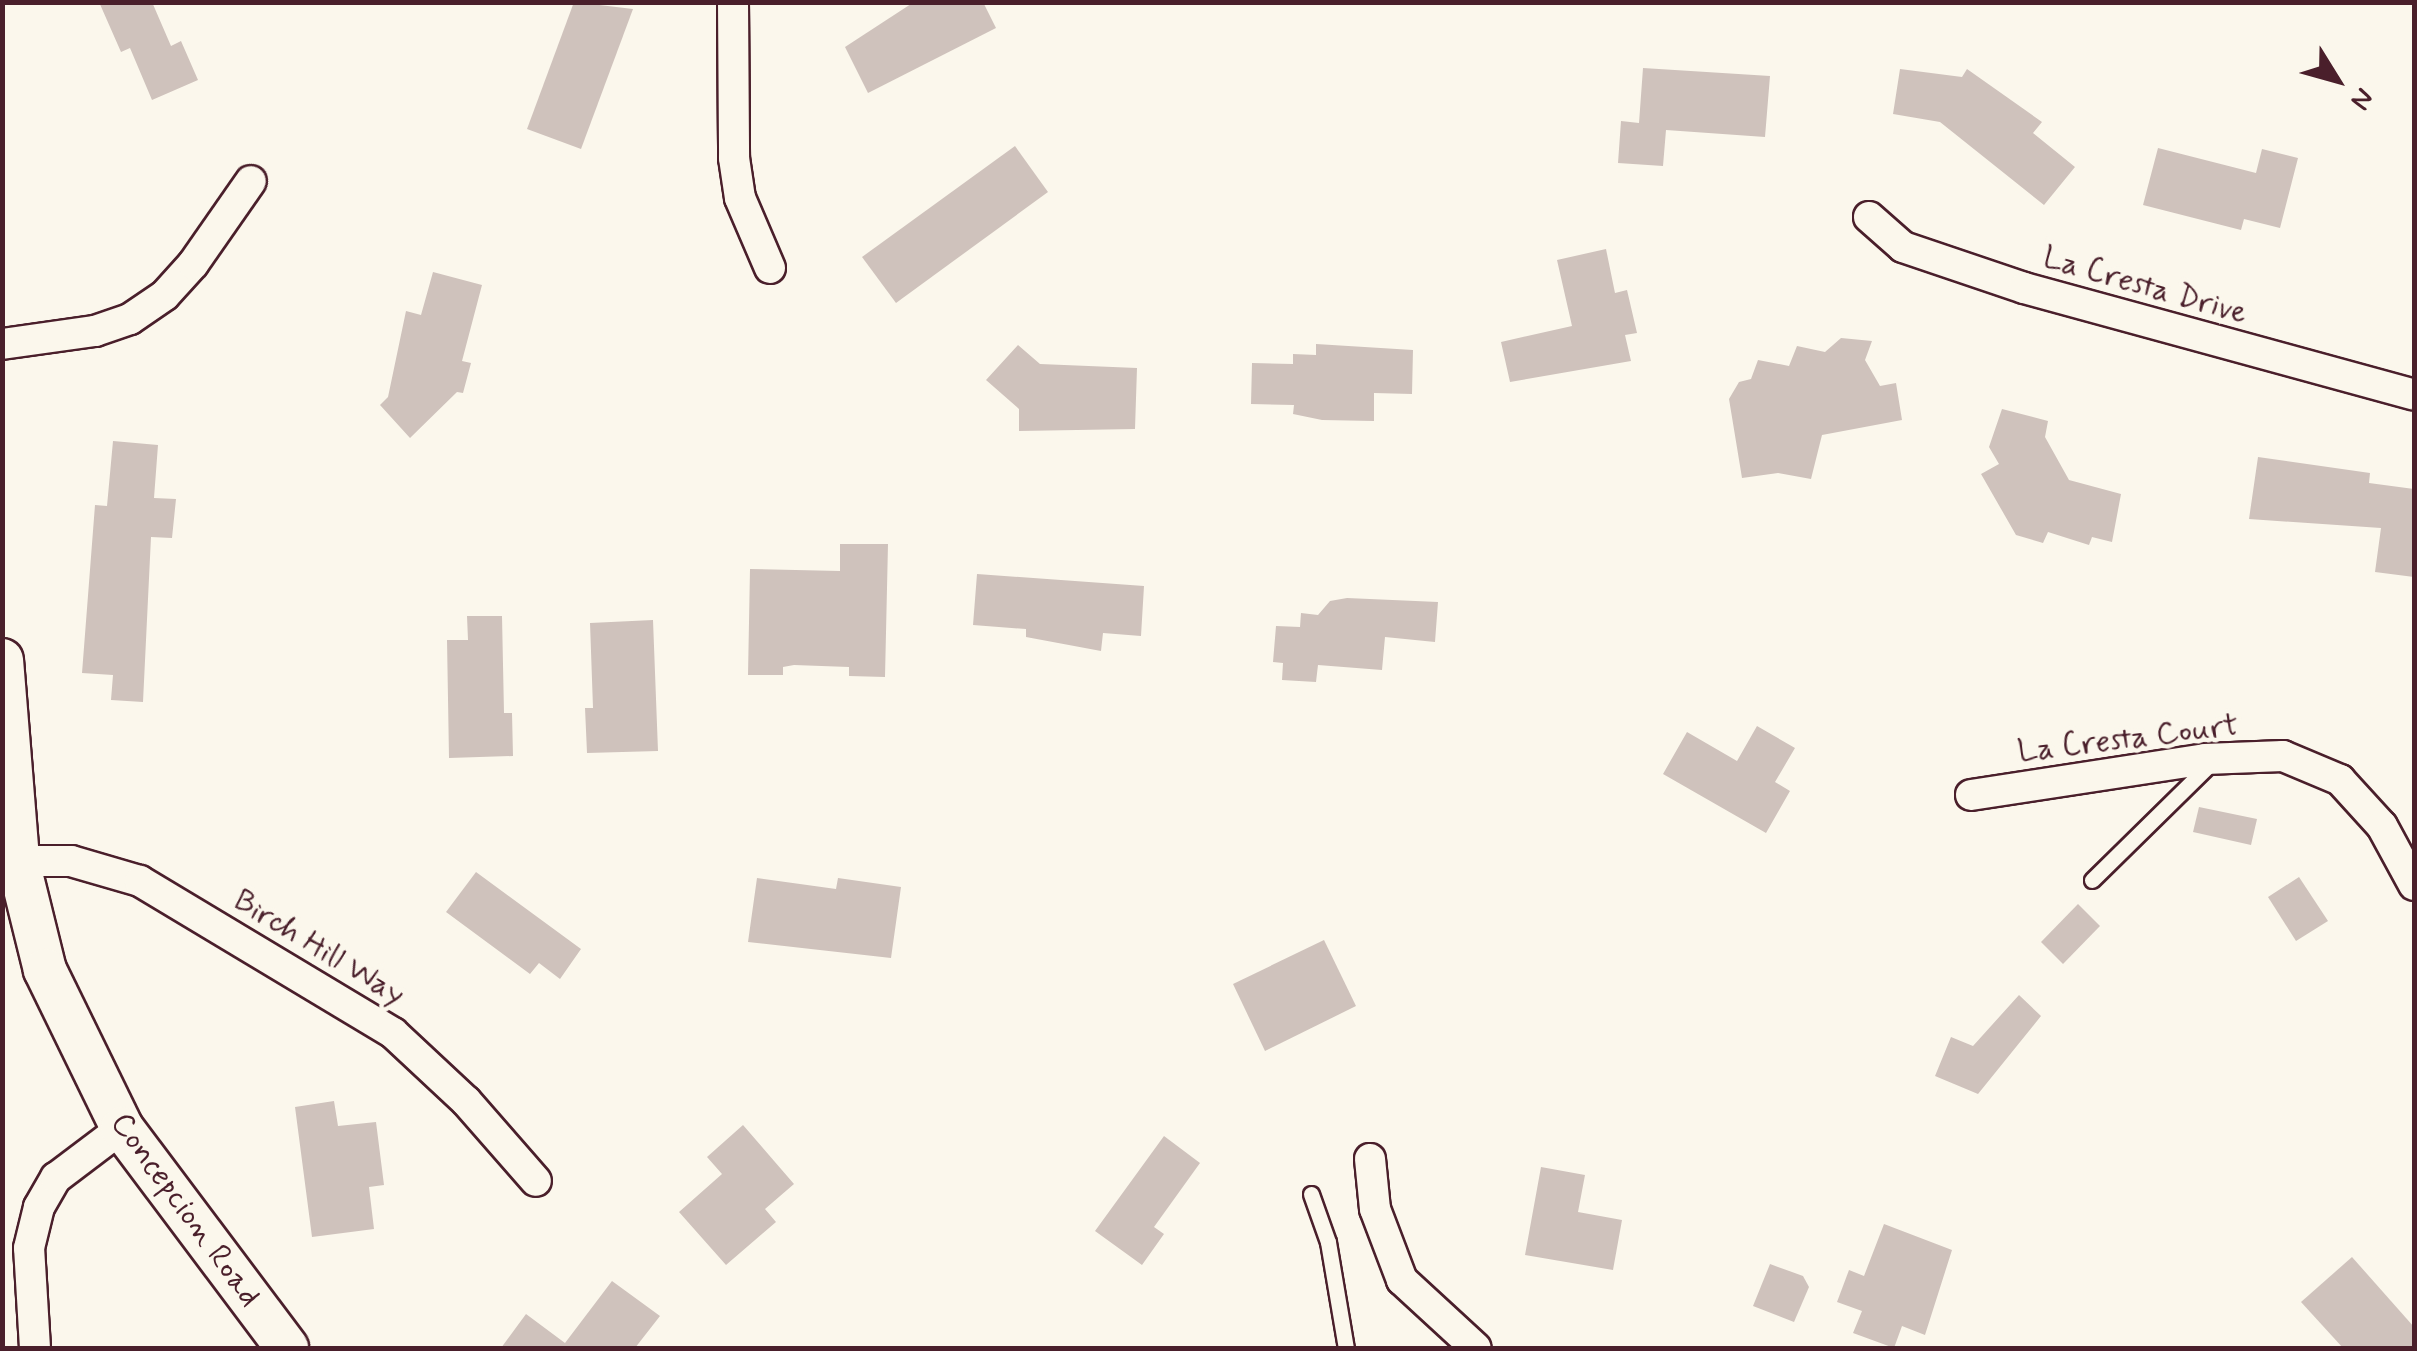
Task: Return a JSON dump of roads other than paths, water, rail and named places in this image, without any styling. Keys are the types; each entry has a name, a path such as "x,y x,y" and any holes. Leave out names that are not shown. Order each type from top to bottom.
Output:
{"street":[{"path":"733,2 734,158 740,198 770,268"},
{"path":"2,344 95,331 154,303 193,264 252,181"},
{"name":"La Cresta Drive","path":"1870,216 1903,247 2024,288 2414,395"},
{"name":"Concepcion Road","path":"2,660 6,790 18,861 45,970 122,1128 287,1348"},
{"name":"La Cresta Court","path":"1971,795 2215,759 2283,756 2340,780 2382,826 2414,885"},
{"name":"Birch Hill Way","path":"18,861 71,861 140,881 393,1034 466,1101 536,1181"},
{"path":"35,1348 28,1290 40,1207 56,1178 122,1128"},
{"path":"1370,1159 1374,1209 1402,1280 1476,1348"}],"lane":[{"path":"2092,880 2215,759"},
{"path":"1312,1194 1328,1242 1346,1348"}]}
